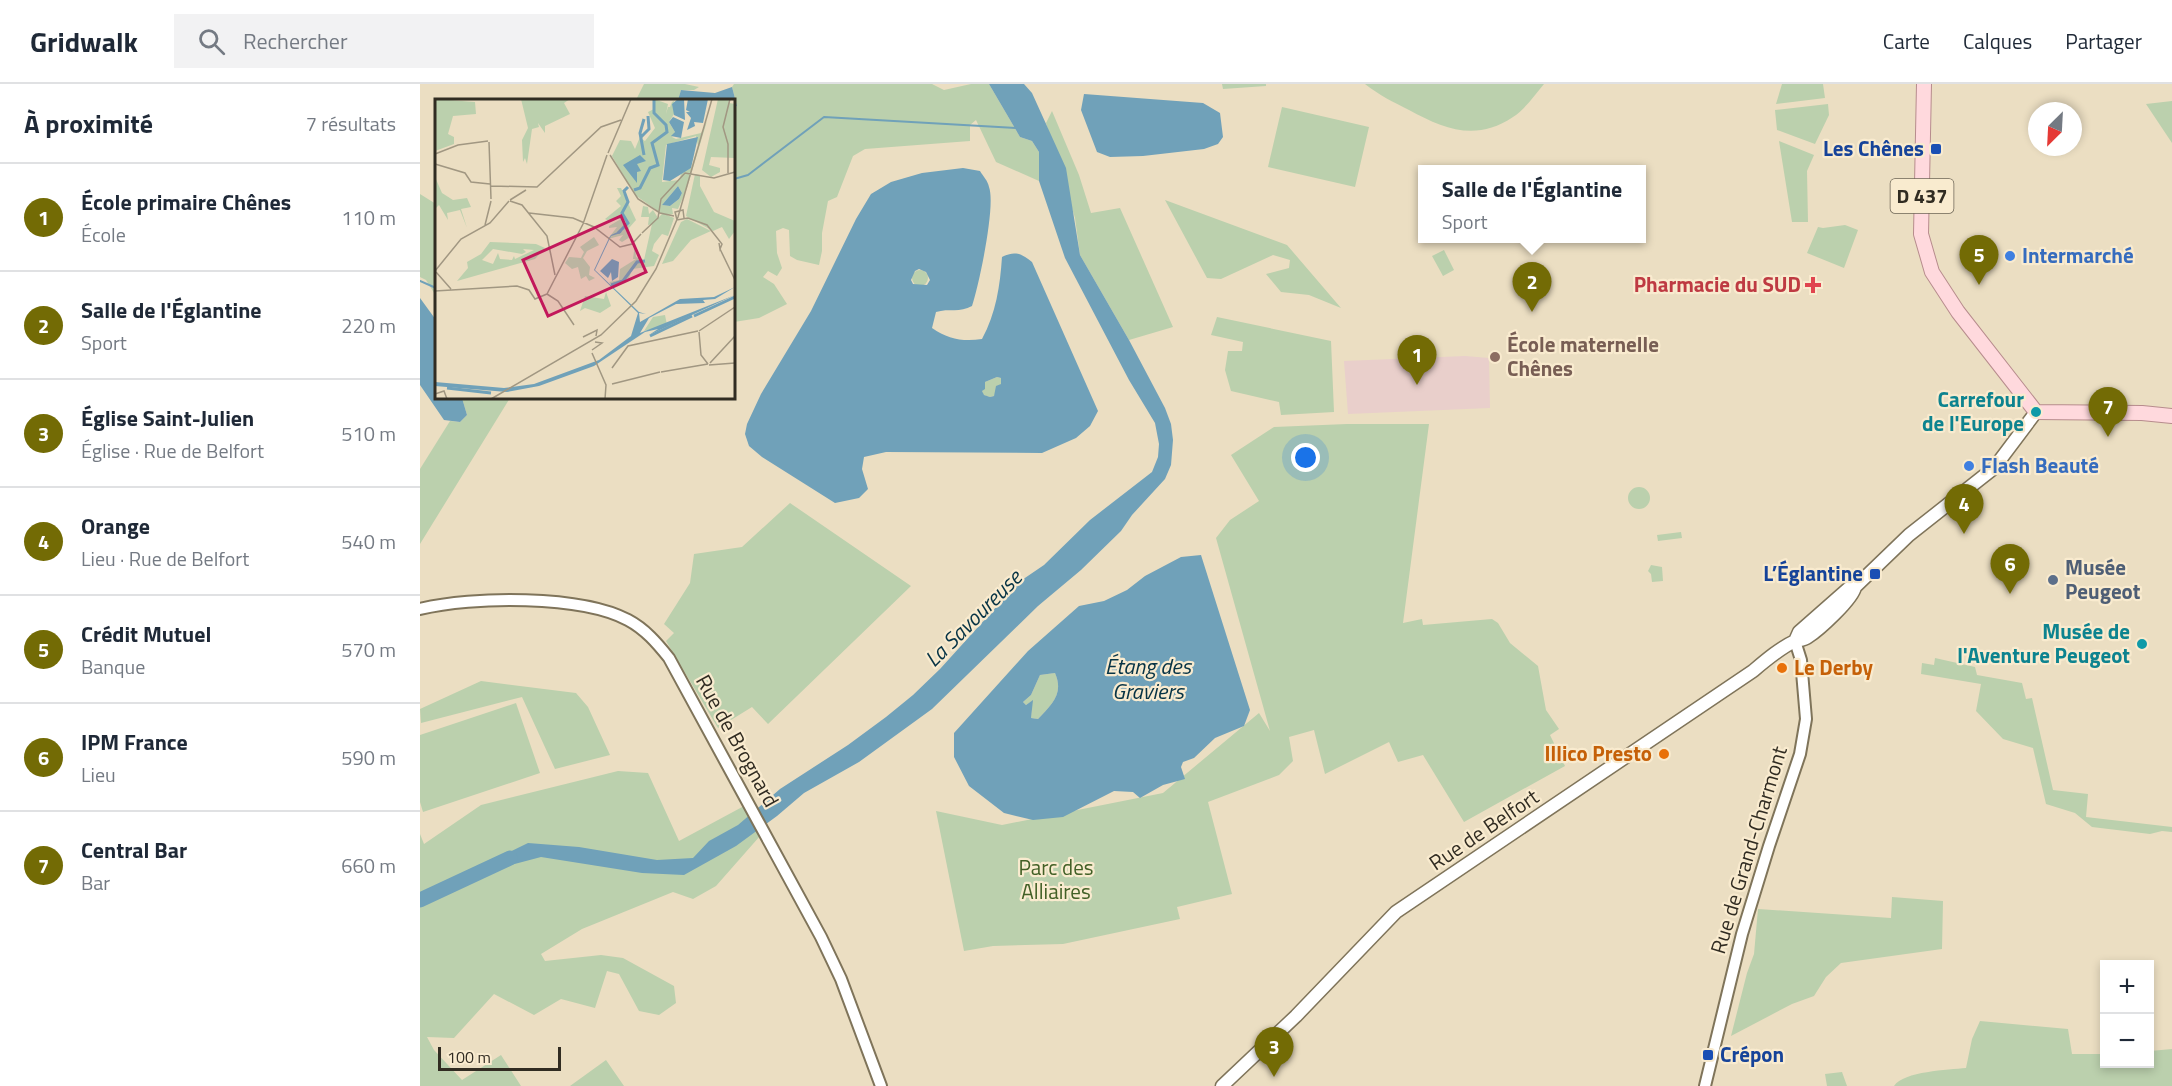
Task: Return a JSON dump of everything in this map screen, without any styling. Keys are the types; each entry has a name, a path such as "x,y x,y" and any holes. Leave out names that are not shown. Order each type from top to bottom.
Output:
{"main road":[{"name":"D 437","path":"1924,84 1921,234 1924,250 1934,277 1947,297 2036,412"},
{"path":"2036,412 2142,413 2167,416"},
{"name":"Rue de Belfort","path":"1222,1086 1296,1016 1396,912 1795,641 1799,632 1849,588 1856,587 1909,535 1994,468 2036,412"}],"street":[{"name":"Rue de Brognard","path":"420,609 476,601 530,601 586,607 611,613 629,621 654,639 669,658 764,831 836,970 881,1086"},
{"name":"Rue de Grand-Charmont","path":"1705,1086 1742,934 1800,754 1805,727 1801,660 1795,641"}],"shaded area":[{"path":"1465,356 1489,358 1490,408 1348,414 1344,361"}],"green space":[{"path":"644,84 685,84 699,87 694,90 681,90 678,99 636,99"},
{"path":"734,84 932,84 944,90 971,84 989,84 1020,137 1032,141 1039,152 1039,181 996,162 976,120 970,125 970,141 865,149 853,156 837,197 828,201 819,265 790,256 789,230 783,228 776,231 777,253 782,268 777,276 768,271 763,277 774,284 787,304 759,318 735,322 735,108 737,106 732,87"},
{"path":"1222,84 1266,84 1266,86 1223,89"},
{"path":"1365,84 1544,84 1526,106 1513,117 1499,125 1473,131 1435,123 1386,98"},
{"path":"1782,84 1823,84 1825,98 1776,104"},
{"path":"2172,101 2172,143 2146,104"},
{"path":"1828,104 1829,115 1815,144 1777,130 1775,110"},
{"path":"1282,107 1369,127 1355,187 1268,167"},
{"path":"1052,111 1079,175 1091,213 1120,208 1173,327 1129,340 1080,255 1075,218 1046,123"},
{"path":"1779,141 1814,155 1807,171 1808,222 1792,222"},
{"path":"420,194 435,203 435,294 426,280 420,277"},
{"path":"1165,200 1287,245 1341,308 1309,295 1281,292 1266,274 1289,268 1290,260 1273,255 1221,279 1207,278"},
{"path":"1845,225 1858,230 1844,268 1807,253 1818,227"},
{"path":"1444,250 1454,270 1443,276 1432,256"},
{"path":"917,270 923,270 928,278 926,284 917,286 912,281 912,275"},
{"path":"1217,317 1331,341 1334,412 1281,415 1279,402 1231,391 1225,370 1228,351 1242,351 1243,342 1211,335"},
{"path":"997,377 1001,378 1001,384 994,396 983,395 985,382"},
{"path":"462,399 509,399 420,544 420,469 450,421 460,422 467,415"},
{"name":"Parc des Alliaires","path":"1429,424 1403,623 1422,619 1423,625 1492,619 1498,623 1510,643 1538,666 1546,710 1559,729 1550,735 1565,766 1464,822 1423,755 1398,762 1389,742 1325,774 1314,730 1289,737 1293,761 1279,775 1208,802 1232,894 1177,907 1180,919 1063,944 993,946 964,951 936,811 1002,825 1163,793 1259,713 1270,731 1216,538 1230,520 1259,501 1231,455 1274,427"},
{"path":"1639,487 1647,490 1650,498 1647,506 1639,509 1631,506 1628,498 1631,490"},
{"path":"790,503 911,586 768,724 752,707 718,728 666,641 674,633 664,624 690,583 694,554 742,547"},
{"path":"1681,532 1682,538 1658,541 1657,535"},
{"path":"1651,565 1662,567 1663,581 1652,582 1648,571"},
{"path":"1935,658 1975,667 1977,675 2022,683 2026,699 2032,698 2053,790 2088,794 2086,817 2172,827 2172,832 2162,831 2150,834 2092,827 2075,813 2046,804 2033,748 2003,739 1976,711 1981,684 1921,674 1922,663 1934,665"},
{"path":"1055,673 1058,687 1055,698 1038,719 1031,718 1032,701 1026,705 1023,702 1031,695 1040,675"},
{"path":"481,681 576,693 588,707 610,755 555,769 522,697 421,723 420,709"},
{"path":"516,703 540,773 423,812 420,802 420,735"},
{"path":"618,771 648,773 679,841 744,806 760,836 716,886 693,899 673,892 582,929 541,954 545,961 601,955 623,958 674,986 676,1003 659,1015 639,1011 619,974 607,971 595,1008 561,999 534,1015 494,994 454,1038 427,1037 434,1050 462,1080 501,1055 521,1086 420,1086 420,834 424,844 481,805"},
{"path":"1892,897 1943,901 1942,949 1841,963 1826,977 1814,996 1792,1004 1731,1036 1754,954 1758,909 1891,918"},
{"path":"1980,1021 2068,1029 2072,1054 2100,1054 2100,1068 2154,1068 2154,1051 2172,1049 2172,1086 1894,1086 1899,1081 1916,1074 1966,1068 1972,1039"},
{"path":"606,1060 624,1086 570,1086"},
{"path":"1842,1072 1847,1086 1827,1086 1825,1074"}],"water":[{"name":"La Savoureuse","path":"989,84 1024,84 1032,93 1066,168 1080,255 1129,340 1171,424 1173,440 1171,465 1165,479 1132,515 1121,531 1081,570 1038,606 932,709 859,762 804,793 736,846 684,875 642,873 541,857 492,870 493,860 528,843 579,847 657,860 693,858 709,841 738,825 780,789 848,745 913,695 940,669 1019,582 1044,565 1090,520 1152,472 1158,457 1159,444 1155,423 1129,380 1065,258 1039,181 1039,152 1032,141 1020,137"},
{"path":"732,87 737,106 735,107 735,99 678,99 681,90 715,93"},
{"path":"1084,94 1203,103 1220,113 1223,137 1218,144 1204,149 1143,156 1110,157 1097,152 1081,110"},
{"path":"963,168 980,171 988,183 991,196 986,245 972,306 936,312 932,328 956,339 982,339 991,319 996,299 1002,257 1015,253 1022,255 1032,262 1098,411 1090,426 1076,438 1042,453 886,452 864,457 862,469 868,489 859,498 835,503 762,457 749,446 745,434 747,424 761,394 811,311 856,219 871,194 891,182 922,173","holes":["919,269 926,272 930,280 927,285 913,284 911,280 915,271","997,377 1001,378 1001,384 996,386 994,396 984,395 982,391 985,389 985,382"]},
{"path":"420,298 435,319 435,399 462,399 467,415 460,422 444,420 420,385"},
{"name":"Étang des Graviers","path":"1201,555 1250,710 1244,726 1215,738 1194,758 1183,762 1181,767 1185,779 1163,785 1140,798 1133,792 1114,791 1063,817 1033,820 1004,813 969,786 954,757 954,733 1028,651 1079,606 1104,601 1127,590 1145,576 1181,557","holes":["1055,673 1057,693 1052,703 1038,719 1031,718 1033,700 1026,705 1023,702 1031,695 1040,675"]}],"waterway":[{"path":"735,179 748,175 824,117 1016,128"},
{"path":"420,281 435,288"},
{"name":"La Savoureuse","path":"420,900 510,858"}],"place":[{"name":"Les Chênes","path":"1936,149"},
{"name":"Intermarché","path":"2010,256"},
{"name":"Pharmacie du SUD","path":"1813,285"},
{"name":"Crédit Mutuel","path":"1979,285"},
{"name":"Salle de l'Églantine","path":"1532,312"},
{"name":"École maternelle Chênes","path":"1495,357"},
{"name":"École primaire Chênes","path":"1417,385"},
{"name":"Carrefour de l'Europe","path":"2036,412"},
{"name":"Central Bar","path":"2108,437"},
{"name":"Flash Beauté","path":"1969,466"},
{"name":"Orange","path":"1964,534"},
{"name":"L’Églantine","path":"1875,574"},
{"name":"Musée Peugeot","path":"2053,580"},
{"name":"IPM France","path":"2010,594"},
{"name":"Musée de l'Aventure Peugeot","path":"2142,644"},
{"name":"Le Derby","path":"1782,668"},
{"name":"Illico Presto","path":"1664,754"},
{"name":"Crépon","path":"1708,1055"},
{"name":"Église Saint-Julien","path":"1274,1077"}]}
